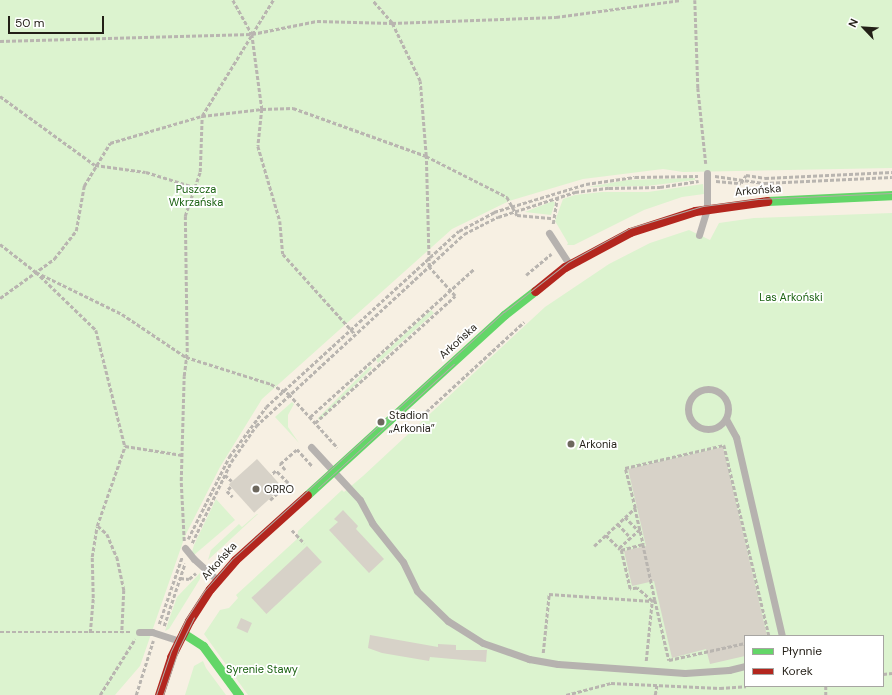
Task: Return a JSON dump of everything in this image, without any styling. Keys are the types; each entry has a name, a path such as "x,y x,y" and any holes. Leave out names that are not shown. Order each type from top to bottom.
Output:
{"street":[{"name":"Arkońska","path":"160,695 180,637 217,580 244,551 504,315 569,264 630,232 670,217 707,208 767,201 892,195"},
{"path":"180,637 203,646 239,695"}],"lane":[{"path":"699,235 707,208 707,176"},
{"path":"549,233 569,264"},
{"path":"726,419 712,429 695,424 688,408 691,397 696,392 710,388 722,393 728,405 726,419 736,437 782,635"},
{"path":"311,447 360,500 372,523 403,562 411,583 431,606 448,621 483,643 506,652 542,661 646,670 706,672 744,666"},
{"path":"187,551 217,580"},
{"path":"139,632 180,637"}],"path":[{"path":"233,0 252,34 262,109 258,146 280,221 284,254 355,334"},
{"path":"187,551 181,523 187,280 184,216 200,172 202,116 273,0"},
{"path":"315,423 454,296 429,267 426,156 420,81 392,23 372,0"},
{"path":"0,41 252,34 317,21 392,23 556,17 681,0"},
{"path":"695,0 698,88 707,176"},
{"path":"0,96 95,165 146,172 194,187"},
{"path":"0,298 54,259 76,231 84,186 95,165 110,143 202,116 262,109 293,108 426,156 507,197 513,206 514,212 518,216 553,218"},
{"path":"744,179 746,175 765,178 892,172"},
{"path":"158,634 187,551 239,449 260,422 289,394 464,234 486,221 589,190 652,188 707,176"},
{"path":"136,695 187,551 237,444 283,390 429,258 445,241 468,224 513,206 576,186 610,179 707,176 744,179 767,183 892,177"},
{"path":"0,244 36,272 96,330 125,446 97,526 92,557 93,598 90,633"},
{"path":"310,418 474,269"},
{"path":"36,272 122,314 186,357 270,384 283,390 289,394 339,448"},
{"path":"415,418 420,413 426,412 527,319"},
{"path":"744,643 670,660 653,600 643,544 625,468 724,445 769,635"},
{"path":"125,446 182,455"},
{"path":"285,470 280,464 296,449 312,467"},
{"path":"270,500 288,483 276,471 271,475"},
{"path":"225,475 232,481"},
{"path":"231,487 227,491 233,497"},
{"path":"594,546 634,508"},
{"path":"625,517 639,530"},
{"path":"286,534 298,524"},
{"path":"618,524 630,537"},
{"path":"97,526 107,534 117,557 124,590 122,633"},
{"path":"292,529 304,543"},
{"path":"620,549 630,537 639,530"},
{"path":"606,535 620,549 630,589 637,588 653,600"},
{"path":"620,549 643,544"},
{"path":"542,661 549,594 653,600"},
{"path":"646,670 653,600"},
{"path":"0,632 139,632"},
{"path":"100,695 118,670 139,632"},
{"path":"566,695 611,683 720,688 744,686"},
{"path":"655,695 657,684"}],"green space":[{"name":"Puszcza Wkrzańska","path":"0,0 892,0 892,168 683,172 663,169 583,179 509,201 452,229 262,399 220,467 185,536 140,666 115,695 0,695"},
{"path":"695,178 695,180 647,186 588,187 627,180"},
{"path":"703,184 704,194 682,197 644,210 574,245 567,245 568,243 555,221 563,199 575,195 602,192 648,192"},
{"path":"553,201 555,203 551,215 525,212"},
{"name":"Arkonia","path":"892,213 892,695 248,695 204,634 220,610 229,608 238,598 236,595 297,539 298,531 342,490 344,492 363,476 545,307 609,264 650,243 689,230 710,240 719,223 754,218"},
{"path":"431,310 434,313 378,363 376,360"},
{"path":"370,366 372,368 320,420 318,418"},
{"path":"292,402 294,404 288,415 288,427 299,443 275,417"},
{"path":"216,499 235,520 194,555 192,552 194,545"},
{"path":"257,514 208,560 211,550 239,524 242,527"},
{"path":"200,573 200,579 169,629 165,631 177,597"},
{"path":"203,661 206,668 226,695 185,695 194,666"}],"building":[{"path":"723,447 767,635 744,635 744,656 710,664 706,649 672,658 654,581 632,586 624,551 646,546 628,469"},
{"name":"ORRO","path":"257,459 282,487 254,513 229,484"},
{"path":"343,510 358,526 356,529 384,559 369,573 329,530 338,522 334,519"},
{"path":"307,546 322,562 266,614 251,598"},
{"path":"241,618 252,623 247,633 237,628"},
{"path":"370,635 438,647 438,644 456,645 456,650 487,650 486,662 430,657 429,661 382,653 368,648"}],"tram line":[{"path":"156,695 171,651 186,619 205,590 231,560 504,312 568,262 630,228 703,206 758,199 892,193"},
{"path":"318,488 454,364"},
{"path":"163,695 179,648 194,617"}],"traffic: fast":[{"path":"767,201 892,195"},
{"path":"307,495 504,315 535,291"},
{"path":"183,633 203,646 239,695"}],"traffic: jam":[{"path":"535,291 565,267 630,232 695,211 767,201"},
{"path":"159,695 171,657 189,621 210,589 235,560 307,495"}],"place":[{"name":"Stadion „Arkonia”","path":"381,422"},
{"name":"Arkonia","path":"571,444"},
{"name":"ORRO","path":"256,489"}],"park label":[{"name":"Las Arkoński","path":"791,297"},
{"name":"Syrenie Stawy","path":"262,669"}]}
